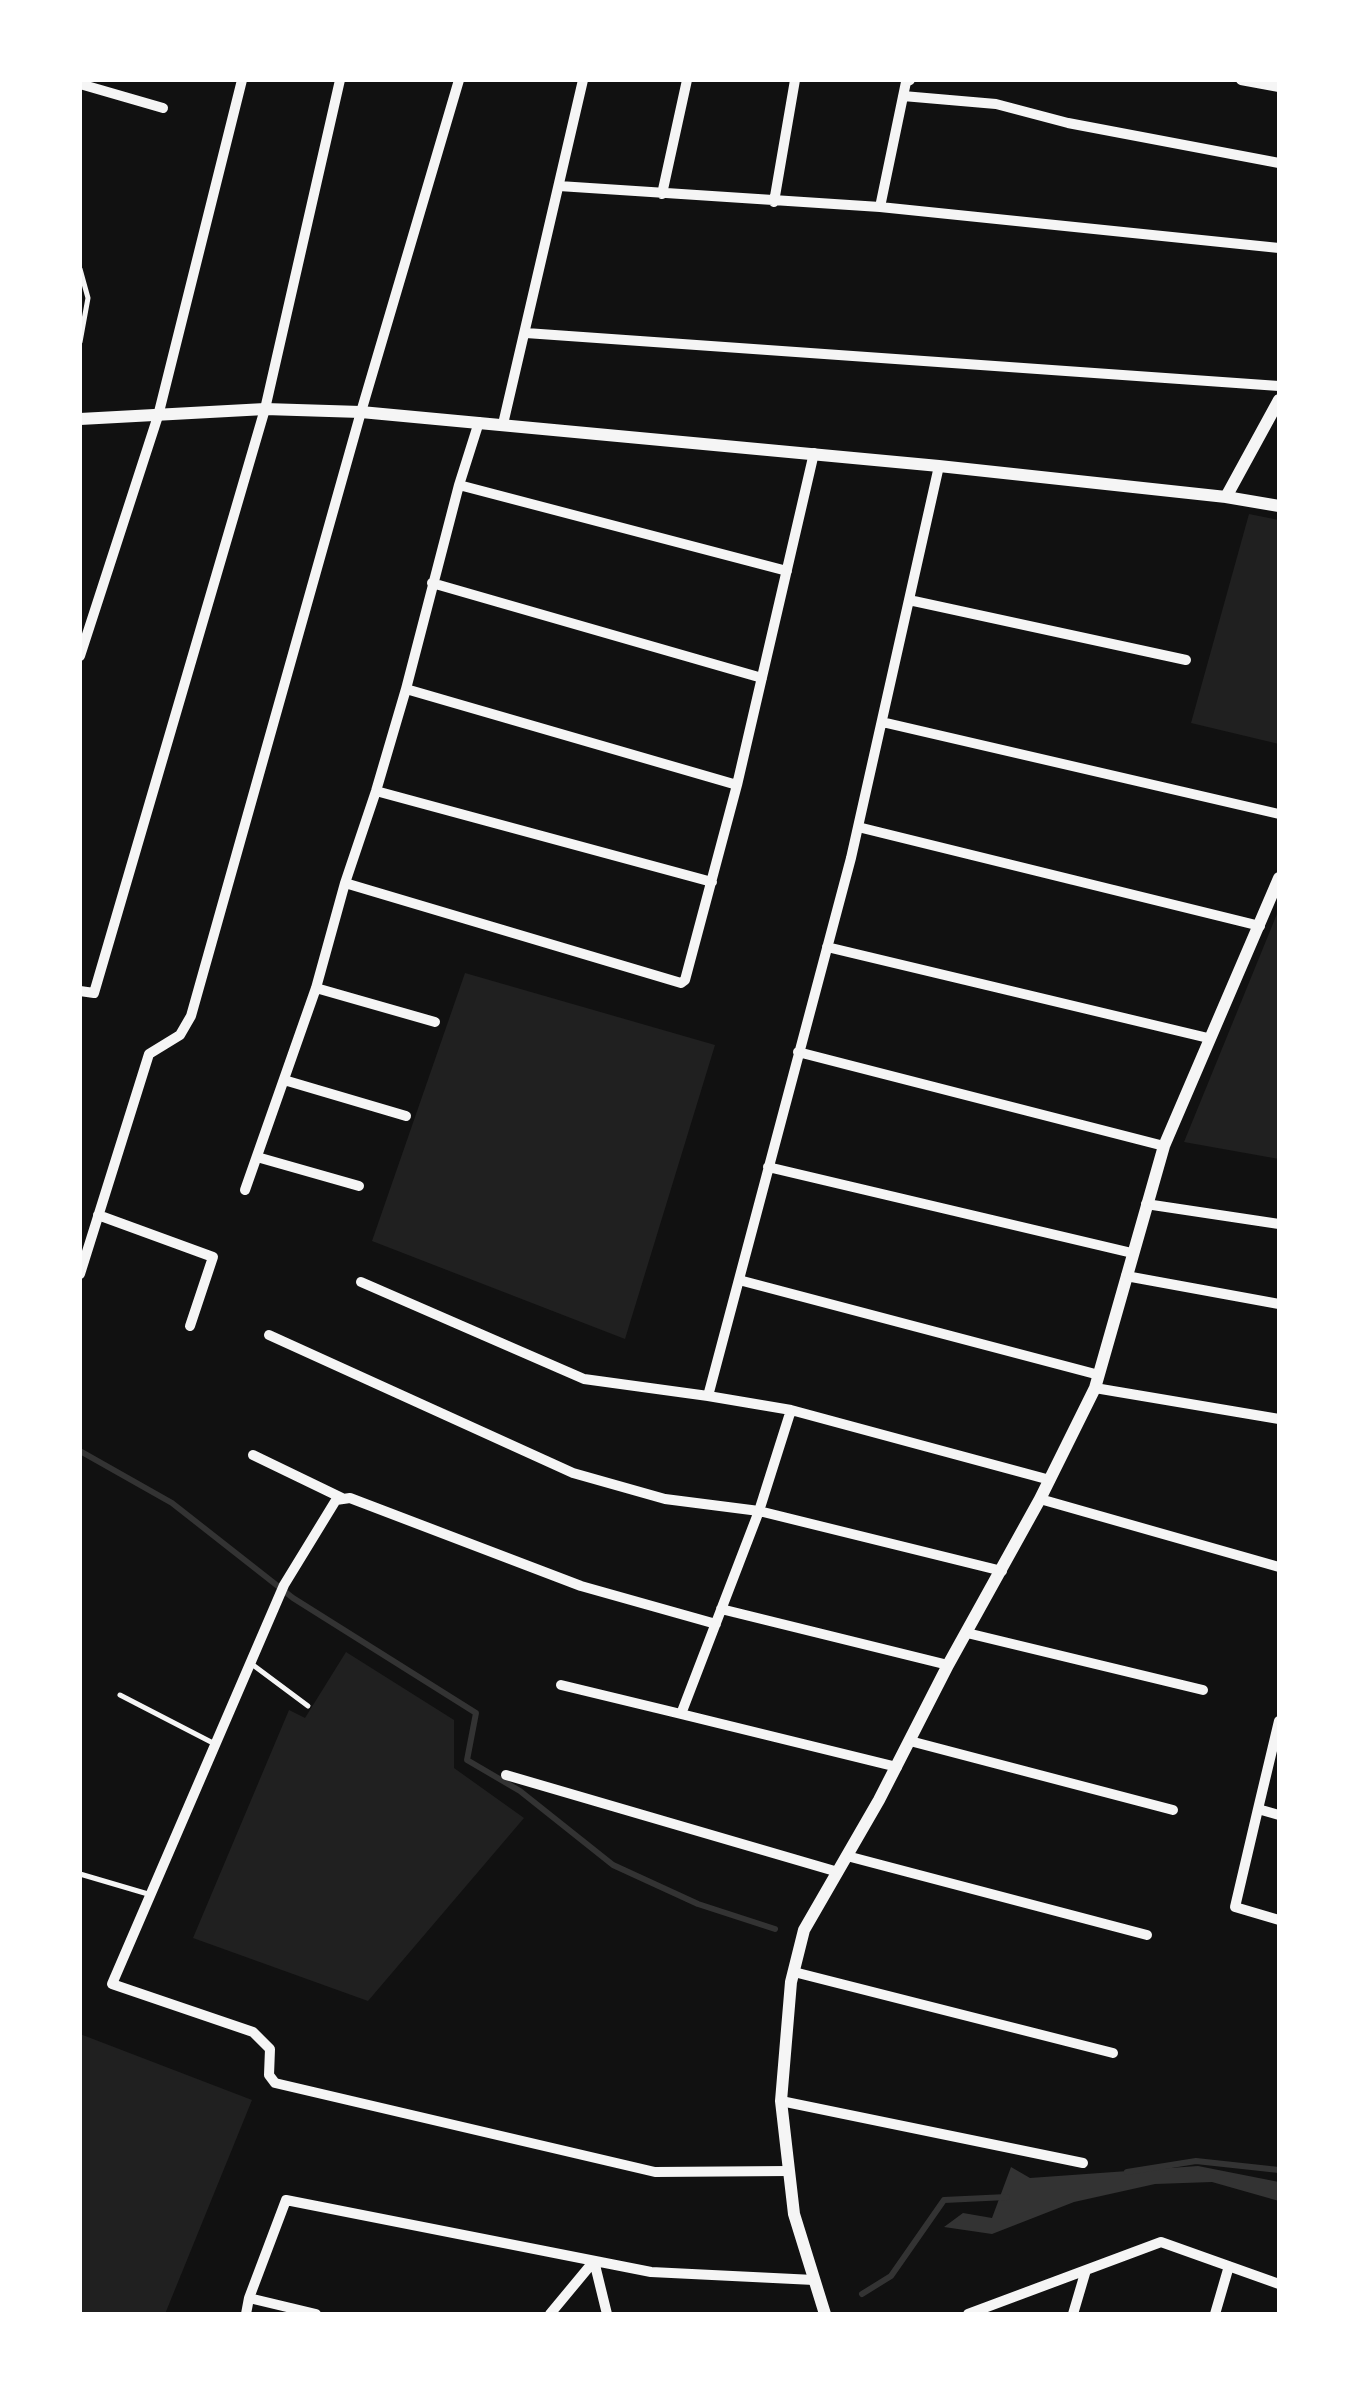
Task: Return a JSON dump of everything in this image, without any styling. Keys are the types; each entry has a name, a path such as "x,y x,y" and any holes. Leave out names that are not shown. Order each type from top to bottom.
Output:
{"street":[{"path":"80,656 158,416 242,80"},
{"path":"80,992 94,993 265,409 340,80"},
{"path":"80,1274 149,1054 180,1034 191,1016 360,412 460,80"},
{"path":"503,424 583,80"},
{"path":"662,194 687,80"},
{"path":"774,202 795,80"},
{"path":"1240,80 1279,87"},
{"path":"880,208 904,81"},
{"path":"80,84 100,85 163,108"},
{"path":"903,96 996,104 1068,123 1279,163"},
{"path":"559,186 880,208 1279,248"},
{"path":"526,332 1279,386"},
{"path":"1226,497 1279,400"},
{"path":"80,419 265,409 360,412 939,466 1279,506"},
{"path":"246,1190 316,988 345,883 376,792 478,422"},
{"path":"345,883 681,983 688,974 737,785 814,454"},
{"path":"708,1396 858,827 939,466"},
{"path":"458,484 787,570"},
{"path":"432,583 762,678"},
{"path":"910,600 1186,660"},
{"path":"406,689 737,785"},
{"path":"882,722 1279,814"},
{"path":"376,792 712,882"},
{"path":"858,827 1260,926"},
{"path":"825,2314 794,2214 781,2101 794,1972 804,1930 1002,1572 1097,1382 1164,1146 1279,878"},
{"path":"827,946 1208,1038"},
{"path":"316,988 435,1022"},
{"path":"798,1052 1164,1146"},
{"path":"284,1080 406,1116"},
{"path":"257,1157 359,1186"},
{"path":"768,1167 1132,1253"},
{"path":"1146,1204 1279,1224"},
{"path":"98,1215 213,1257 190,1326"},
{"path":"1126,1276 1279,1304"},
{"path":"739,1280 1097,1382 1279,1419"},
{"path":"361,1282 584,1380 791,1410 1050,1480"},
{"path":"269,1335 573,1473 665,1499 759,1512 1002,1572"},
{"path":"682,1714 759,1512 791,1410"},
{"path":"253,1455 342,1498 581,1586 716,1624"},
{"path":"342,1498 330,1506 284,1584 112,1984 253,2032 270,2050 269,2075 275,2083 655,2172 789,2172"},
{"path":"1040,1499 1279,1568"},
{"path":"721,1609 948,1665"},
{"path":"967,1633 1203,1690"},
{"path":"562,1685 897,1767"},
{"path":"1279,1720 1235,1907 1279,1920"},
{"path":"910,1742 1173,1810"},
{"path":"506,1776 838,1872"},
{"path":"1258,1809 1279,1815"},
{"path":"847,1856 1147,1934"},
{"path":"794,1972 1114,2053"},
{"path":"781,2101 1083,2164"},
{"path":"246,2314 286,2200 651,2272 814,2280"},
{"path":"968,2314 1161,2242 1279,2284"},
{"path":"550,2314 594,2261"},
{"path":"594,2261 607,2314"},
{"path":"1215,2314 1229,2266"},
{"path":"1073,2314 1086,2270"},
{"path":"249,2298 316,2314"}],"lane":[{"path":"80,269 88,298 80,342"},
{"path":"250,1663 308,1706"},
{"path":"120,1695 216,1744"},
{"path":"80,1874 150,1895"}],"shaded area":[{"path":"1249,514 1279,520 1279,744 1191,723"},
{"path":"1279,909 1279,1159 1184,1142"},
{"path":"465,973 715,1045 625,1339 372,1241"},
{"path":"346,1652 454,1720 454,1768 524,1818 368,2001 193,1938 289,1710 305,1718"},
{"path":"80,2034 252,2100 165,2314 80,2314"},
{"path":"1198,2166 1279,2182 1279,2201 1212,2182 1155,2184 1074,2202 992,2234 944,2227 963,2213 992,2218 1011,2167 1030,2178"}],"waterway":[{"path":"80,1451 172,1503 293,1598 476,1713 467,1760 520,1791 613,1865 698,1904 775,1929"},
{"path":"1127,2172 1196,2161 1279,2170"},
{"path":"862,2294 891,2276 944,2200 1007,2197"}]}
